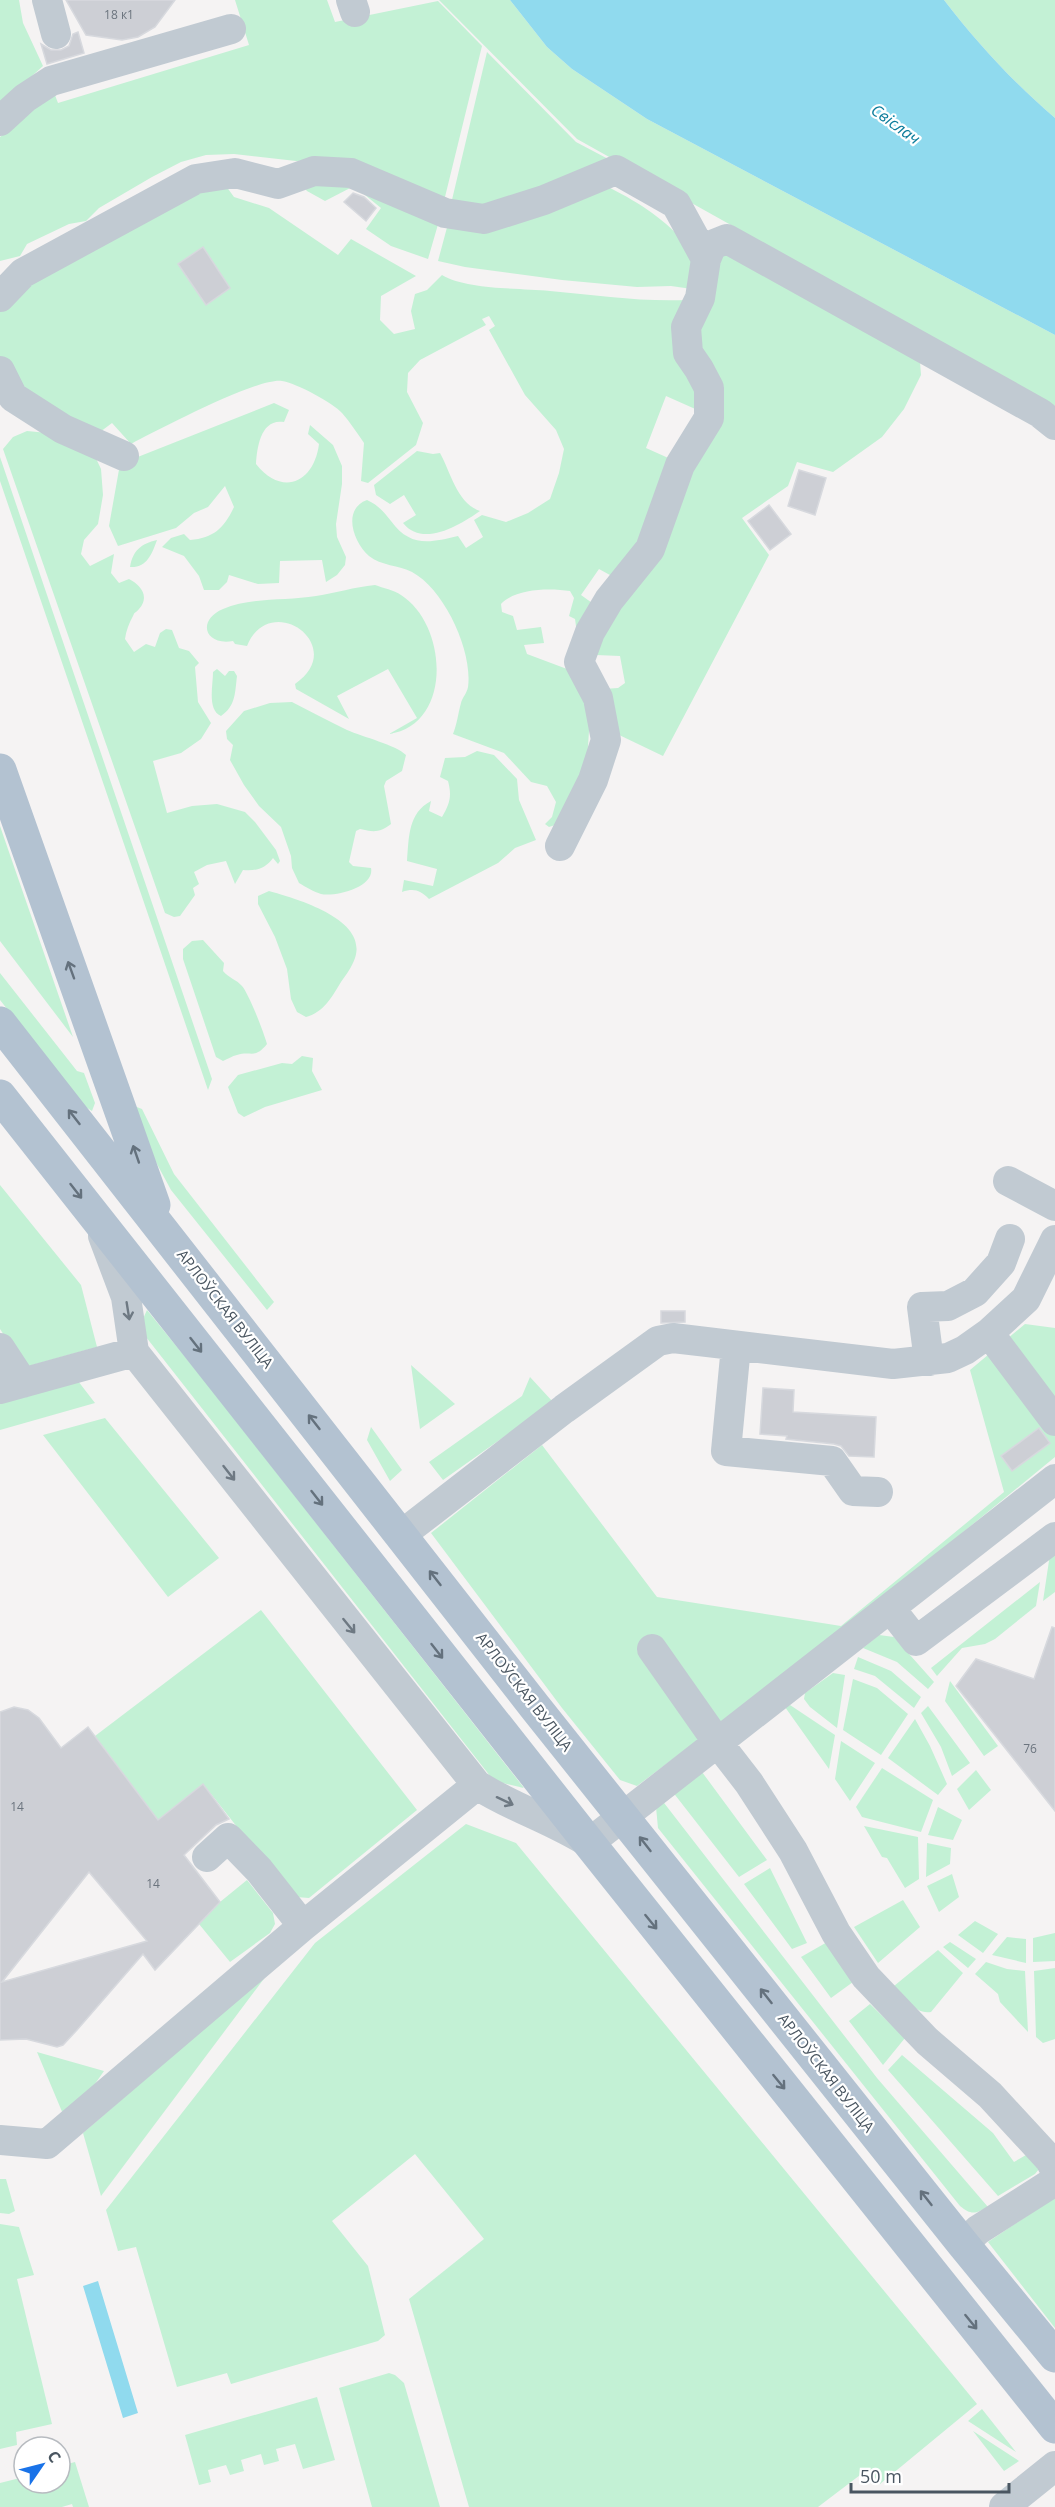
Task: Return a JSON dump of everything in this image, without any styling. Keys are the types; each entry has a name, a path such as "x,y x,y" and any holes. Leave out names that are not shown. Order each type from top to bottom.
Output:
{"main road":[{"path":"0,770 162,1229"},
{"name":"АРЛОЎСКАЯ ВУЛІЦА","path":"0,1023 624,1817 963,2244 1055,2356"},
{"path":"0,1096 589,1843 1055,2427"},
{"path":"0,1113 30,1133"},
{"path":"366,1561 401,1535"},
{"path":"934,2276 963,2244"}],"lane":[{"path":"47,0 57,34"},
{"path":"0,121 25,98 51,81 231,29"},
{"path":"0,297 23,273 186,184 196,179 235,172 278,184 314,171 351,172 445,213 484,219 544,200 616,170 676,204 706,259"},
{"path":"560,846 593,780 606,741 598,698 579,662 590,632 609,600 650,549 680,465 709,418 709,388 688,353 686,327 700,298 706,259 712,245 727,239 1040,413 1055,425"},
{"path":"0,371 12,397 63,429 124,456"},
{"path":"1008,1181 1055,1206"},
{"path":"95,1216 118,1269 126,1297 134,1352 477,1785 500,1799 564,1828 589,1843 1055,1479"},
{"path":"929,1361 922,1307 948,1306 975,1292 1001,1263 1010,1239"},
{"path":"401,1535 564,1409 658,1341 674,1338 893,1364 948,1358 965,1350 989,1333 1026,1299 1055,1240"},
{"path":"989,1333 1055,1421"},
{"path":"736,1346 726,1451 832,1461 853,1491 878,1492"},
{"path":"0,1348 12,1386 134,1352"},
{"path":"890,1608 916,1641 1055,1537"},
{"path":"652,1649 749,1783 794,1851 836,1933 866,1977 927,2041 990,2095 1050,2160 1055,2170"},
{"path":"0,2140 47,2144 303,1926 477,1785"},
{"path":"207,1857 228,1838 259,1870 303,1926"},
{"path":"963,2244 978,2230 1055,2181"},
{"path":"1004,2507 1055,2466"}],"green space":[{"path":"0,0 19,0 23,23 43,66 0,105"},
{"path":"235,0 327,0 335,22 438,1 482,46 444,201 322,160 296,161 234,154 206,155 181,162 99,208 86,221 69,224 27,244 20,256 0,261 0,137 53,90 58,103 249,45"},
{"path":"439,0 510,0 547,47 572,69 647,119 1055,335 1055,406 577,139"},
{"path":"944,0 1055,0 1055,118 996,62"},
{"path":"487,52 576,142 612,161 483,209 451,204"},
{"path":"321,174 353,179 367,184 437,216 439,221 428,259 391,246 366,229 381,208 354,186 325,201 307,191 301,184 302,181"},
{"path":"218,175 234,197 269,208 338,255 351,239 416,276 381,296 380,320 394,334 415,329 411,311 415,294 427,290 442,275 465,283 494,288 635,299 687,300 684,360 702,412 666,396 646,448 675,461 619,580 599,569 581,595 595,605 577,633 575,619 569,616 574,598 570,591 534,590 515,595 501,604 502,612 513,616 517,630 541,627 544,643 524,645 527,654 567,669 584,691 590,716 586,776 558,824 549,827 545,824 552,817 556,802 547,786 531,782 504,753 453,734 467,689 468,672 466,656 454,622 435,592 424,580 412,572 379,562 369,556 358,543 353,526 352,518 355,511 359,504 367,500 380,509 405,535 413,539 429,541 458,536 466,548 483,537 474,520 482,515 506,522 528,513 550,499 564,449 556,430 525,395 489,330 495,326 489,316 482,319 486,325 420,360 408,373 407,392 423,423 416,445 368,483 361,481 364,443 348,420 331,404 305,389 288,383 270,382 231,395 131,444 112,423 100,432 35,406 0,360 0,291"},
{"path":"606,186 648,210 683,241 699,270 692,289 671,286 637,287 562,280 465,267 438,261 449,220"},
{"path":"719,251 920,362 921,375 904,409 882,437 833,472 797,462 788,486 742,518 769,555 663,756 615,733 603,689 618,688 625,683 620,656 596,655 600,626 716,429 694,345"},
{"path":"274,403 289,410 284,422 270,424 259,442 256,464 266,474 276,480 286,482 295,481 304,476 311,468 319,444 308,434 310,425 333,445 342,466 342,484 336,524 337,537 346,557 345,565 337,575 326,582 322,560 280,561 279,583 258,584 229,575 227,582 219,590 204,590 199,576 184,556 162,547 171,538 184,534 190,540 206,537 217,531 234,507 225,486 208,507 194,513 176,528 118,546 109,526 120,464"},
{"path":"27,431 48,433 91,448 101,469 103,495 98,524 84,540 81,554 90,566 114,554 111,573 119,583 129,579 143,592 144,600 134,613 125,639 134,652 146,644 155,647 160,633 166,629 172,630 179,648 189,651 199,663 195,667 198,702 211,723 201,739 181,753 153,761 167,813 192,806 217,804 245,812 276,850 280,861 278,864 273,858 267,865 260,868 243,870 235,884 226,861 207,865 194,872 199,884 193,888 195,895 180,916 174,917 165,913 3,449 13,437"},
{"path":"417,451 440,453 460,494 472,507 480,511 452,528 431,534 421,534 411,530 403,523 416,515 404,495 390,504 376,495 374,485"},
{"path":"0,457 212,1079 208,1090 0,481"},
{"path":"157,540 145,563 130,567 133,556 139,549"},
{"path":"375,585 398,593 417,609 428,628 435,650 437,672 433,694 424,713 410,727 389,734 417,718 388,669 337,696 349,719 296,689 295,684 310,669 314,654 310,640 300,629 287,623 272,623 258,630 247,646 235,644 233,641 216,640 207,631 207,625 215,614 234,605 305,598"},
{"path":"217,669 225,676 229,671 234,671 237,676 230,708 221,716 212,703 213,672"},
{"path":"292,702 347,730 406,755 402,771 386,781 384,786 391,824 380,830 360,829 356,831 349,862 353,866 371,868 371,875 361,885 344,892 321,894 299,883 292,868 291,856 281,827 259,806 230,760 233,745 227,739 226,731 244,711 270,703"},
{"path":"477,751 494,755 517,779 519,800 536,840 515,848 498,863 429,899 417,891 402,892 404,880 433,886 437,869 407,861 408,843 411,826 423,806 431,801 429,811 442,817 447,808 450,799 448,781 440,777 445,758 465,757"},
{"path":"0,826 73,1037 0,941"},
{"path":"269,891 312,905 327,913 351,932 356,944 352,965 331,998 318,1012 306,1017 297,1012 291,999 287,969 275,937 258,904 258,896"},
{"path":"203,940 224,963 223,971 245,990 267,1044 259,1052 233,1056 223,1061 216,1057 183,959 183,949 192,941"},
{"path":"0,973 77,1071 84,1073 95,1103 92,1111 84,1106 0,1000"},
{"path":"302,1056 313,1058 312,1071 322,1090 265,1107 244,1117 238,1113 228,1087 238,1075 282,1063 292,1064"},
{"path":"129,1104 142,1109 174,1174 274,1302 267,1310 171,1190 144,1140"},
{"path":"0,1185 81,1285 97,1347 25,1367 0,1329"},
{"path":"147,1310 524,1788 494,1781 146,1337 142,1321"},
{"path":"1025,1324 1055,1328 1055,1457 835,1637 637,1786 620,1780 562,1708 431,1533 542,1445 657,1597 841,1626 1004,1492 970,1370"},
{"path":"411,1365 455,1404 420,1429"},
{"path":"530,1377 553,1402 443,1480 429,1462 522,1396"},
{"path":"78,1381 95,1403 0,1430 0,1403"},
{"path":"105,1418 219,1558 168,1597 43,1435"},
{"path":"371,1427 402,1470 390,1481 367,1440"},
{"path":"1055,1551 1055,1592 1043,1601 1050,1554"},
{"path":"1040,1582 1036,1606 995,1639 985,1644 962,1648 937,1676 931,1668"},
{"path":"261,1610 417,1810 309,1898 296,1897 285,1888 204,1785 158,1820 95,1736"},
{"path":"879,1635 894,1637 934,1682 928,1689 897,1662 863,1648"},
{"path":"858,1657 891,1671 921,1697 914,1708 875,1676 854,1669"},
{"path":"833,1673 845,1675 837,1728 810,1707 804,1699 805,1693"},
{"path":"853,1679 877,1688 908,1714 881,1755 843,1730"},
{"path":"950,1681 998,1746 984,1756 945,1701"},
{"path":"790,1705 835,1735 829,1769 785,1707"},
{"path":"928,1706 970,1763 952,1776 941,1747 921,1713"},
{"path":"915,1719 947,1784 938,1795 888,1758"},
{"path":"841,1741 875,1763 850,1801 835,1779"},
{"path":"882,1768 933,1800 921,1832 862,1817 856,1807"},
{"path":"976,1770 991,1790 969,1810 957,1789"},
{"path":"702,1772 767,1860 739,1877 672,1791"},
{"path":"661,1799 877,2078 988,2207 973,2212 960,2206 658,1828 656,1807"},
{"path":"938,1807 962,1820 953,1840 928,1835"},
{"path":"466,1824 516,1843 977,2404 880,2484 868,2469 818,2507 469,2507 409,2299 484,2239 415,2154 332,2221 368,2266 385,2335 378,2341 231,2384 227,2373 177,2387 136,2247 118,2251 106,2210 315,1943"},
{"path":"864,1826 918,1837 919,1879 905,1888 887,1858 882,1857"},
{"path":"927,1843 951,1848 950,1864 926,1877"},
{"path":"770,1868 807,1943 792,1949 744,1884"},
{"path":"952,1874 959,1897 939,1912 927,1886"},
{"path":"247,1880 273,1913 275,1924 270,1933 230,1962 199,1924 220,1902"},
{"path":"903,1900 920,1927 878,1963 854,1927"},
{"path":"975,1921 998,1934 983,1953 958,1935"},
{"path":"1055,1933 1055,1961 1033,1962 1033,1938"},
{"path":"1007,1937 1026,1939 1026,1963 992,1955"},
{"path":"829,1941 853,1982 831,1998 801,1957"},
{"path":"950,1942 976,1959 968,1968 943,1947"},
{"path":"938,1950 963,1973 931,2012 920,2011 910,2004 894,1986"},
{"path":"986,1962 1007,1969 1025,1971 1028,2032 1000,2002 998,1994 975,1974"},
{"path":"1055,1968 1055,2039 1043,2043 1036,2037 1034,1971"},
{"path":"269,1972 101,2196 83,2133"},
{"path":"870,2004 905,2038 883,2065 849,2021"},
{"path":"37,2052 104,2071 90,2091 63,2114"},
{"path":"902,2055 993,2133 1014,2162 1033,2151 1039,2169 1035,2174 998,2196 888,2070"},
{"path":"0,2179 6,2179 15,2211 9,2214 0,2213"},
{"path":"1055,2197 1055,2328 988,2242"},
{"path":"0,2224 19,2227 34,2275 17,2279 52,2424 16,2432 16,2435 12,2435 12,2446 0,2449"},
{"path":"389,2373 404,2383 440,2507 372,2507 339,2388"},
{"path":"317,2397 335,2460 303,2469 295,2444 276,2449 279,2461 264,2465 261,2454 241,2460 244,2471 230,2475 226,2465 208,2470 211,2482 199,2485 185,2435"},
{"path":"982,2409 1016,2452 968,2421"},
{"path":"973,2431 1019,2461 1004,2471"},
{"path":"75,2462 89,2507 73,2507 72,2504 62,2507 0,2507 0,2483 12,2480 12,2495 72,2495 72,2463"}],"water":[{"name":"Свіслач","path":"510,0 944,0 996,62 1055,118 1055,335 647,119 572,69 547,47"},
{"path":"98,2281 138,2413 123,2418 83,2286"}],"building":[{"path":"66,0 175,0 155,27 138,37 122,40 86,35"},
{"path":"78,32 84,53 47,64 41,44 51,50 61,50 69,46 73,34"},
{"path":"353,193 364,197 376,208 366,221 344,202"},
{"path":"203,247 230,288 206,305 178,264"},
{"path":"799,470 826,478 815,515 788,506"},
{"path":"769,505 791,534 770,550 748,521"},
{"path":"661,1311 685,1311 685,1322 661,1323"},
{"path":"763,1388 794,1390 793,1412 876,1417 874,1457 849,1456 841,1446 834,1444 760,1434"},
{"path":"1039,1428 1050,1443 1012,1471 1001,1456"},
{"path":"1052,1627 1055,1628 1055,1811 956,1686 976,1659 1034,1679"},
{"path":"14,1707 28,1710 39,1718 61,1748 88,1727 158,1820 203,1784 229,1819 216,1825 184,1855 220,1902 155,1970 143,1954 77,2030 63,2045 57,2047 26,2039 0,2040 0,1712","holes":["89,1872 147,1941 2,1982"]}]}
